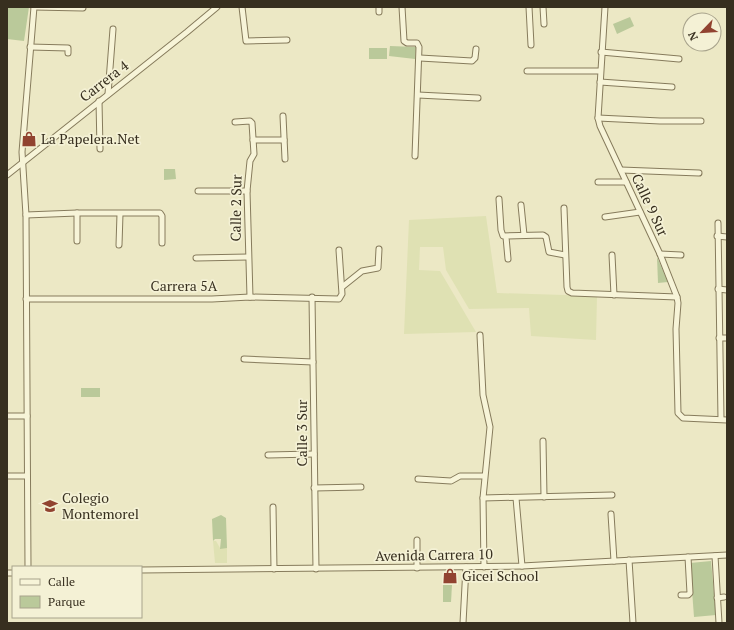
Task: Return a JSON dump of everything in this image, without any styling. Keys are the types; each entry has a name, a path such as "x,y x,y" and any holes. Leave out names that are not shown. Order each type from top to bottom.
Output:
{"street":[{"path":"28,566 27,476 24,452 27,416 26,215 22,152 30,47 34,7 83,8"},
{"name":"Carrera 4","path":"7,175 188,32 217,7"},
{"path":"242,7 244,39 246,41 286,40"},
{"path":"402,7 404,41 407,43 418,44 420,58 415,156"},
{"path":"529,7 531,46"},
{"path":"544,7 544,24"},
{"name":"Calle 9 Sur","path":"605,7 598,118 600,126 660,254 677,297 676,329 678,413 683,418 721,419"},
{"path":"108,94 113,29"},
{"path":"30,47 68,48 68,53"},
{"path":"420,58 472,61 475,58 476,49"},
{"path":"601,52 679,60"},
{"path":"527,71 600,72"},
{"path":"600,82 672,87"},
{"path":"418,95 478,98"},
{"path":"99,101 100,149"},
{"path":"282,116 285,159"},
{"path":"598,118 701,121"},
{"name":"Calle 2 Sur","path":"234,122 251,122 253,140 254,154 250,161 247,191 250,297"},
{"path":"253,140 284,140"},
{"path":"621,170 699,172"},
{"path":"598,182 626,182"},
{"path":"198,191 247,191"},
{"path":"499,199 501,230 503,236 545,236 548,252 565,254"},
{"path":"521,205 524,235"},
{"path":"564,208 565,254 568,291 572,293 677,297"},
{"path":"605,217 640,212"},
{"path":"26,215 77,213 162,213 162,243"},
{"path":"77,213 77,241"},
{"path":"119,245 120,214"},
{"path":"718,223 721,419 727,420"},
{"path":"506,236 508,259"},
{"path":"717,236 727,237"},
{"path":"342,287 362,271 378,268 379,249"},
{"path":"339,250 342,287"},
{"path":"660,254 681,255"},
{"path":"612,255 614,295"},
{"path":"196,258 248,257"},
{"name":"Carrera 5A","path":"26,299 166,301 250,297 312,297 339,299 342,297 342,287"},
{"path":"718,289 727,290"},
{"name":"Calle 3 Sur","path":"312,297 316,569"},
{"path":"480,335 483,395 490,427 483,498 484,567"},
{"path":"719,338 727,338"},
{"path":"244,359 313,362"},
{"path":"7,416 27,416"},
{"path":"543,441 544,497"},
{"path":"268,455 314,454"},
{"path":"7,476 27,476"},
{"path":"418,479 451,481 460,476 484,476"},
{"path":"314,488 361,487"},
{"path":"483,498 612,495"},
{"path":"516,498 522,566"},
{"path":"273,507 274,569"},
{"path":"611,514 614,561"},
{"path":"417,540 417,568"},
{"name":"Avenida Carrera 10","path":"142,570 484,567 727,555"},
{"path":"715,556 719,623"},
{"path":"681,596 688,595 690,593 688,557"},
{"path":"629,560 633,623"},
{"path":"463,623 466,567"},
{"path":"717,598 724,597"}],"green space":[{"path":"7,7 29,7 24,41 7,39"},
{"path":"630,17 634,26 617,34 613,24"},
{"path":"390,46 416,47 415,59 389,56"},
{"path":"369,48 387,48 387,59 369,59"},
{"path":"164,169 175,169 176,179 164,180"},
{"path":"486,216 497,293 597,296 596,340 531,336 529,308 469,309 446,270 443,247 420,247 419,270 440,271 476,332 404,334 409,220"},
{"path":"657,257 668,282 658,283"},
{"path":"81,388 100,388 100,397 81,397"},
{"path":"221,515 226,518 227,548 220,549 221,539 215,539 213,541 212,519"},
{"path":"213,541 216,541 220,548 227,548 227,563 215,563"},
{"path":"711,561 716,615 694,617 690,563"},
{"path":"443,585 452,585 451,602 443,602"}],"place":[{"name":"La Papelera.Net","path":"29,139"},
{"name":"Colegio Montemorel","path":"50,506"},
{"name":"Gicei School","path":"450,576"}]}
